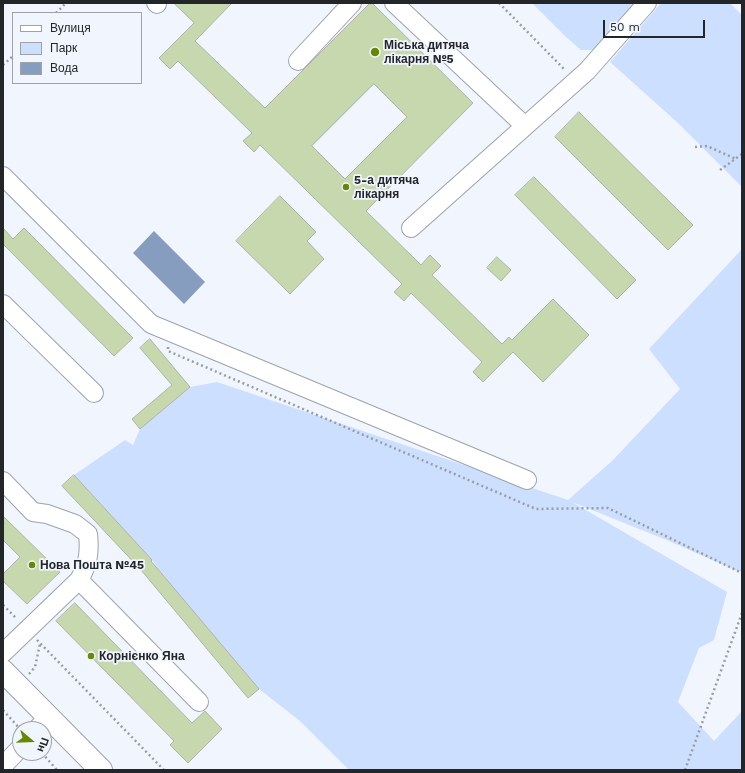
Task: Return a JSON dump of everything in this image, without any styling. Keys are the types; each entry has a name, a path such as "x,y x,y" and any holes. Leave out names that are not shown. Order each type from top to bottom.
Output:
{"main road":[{"path":"3,671 41,721"},
{"path":"52,730 101,770"}],"lane":[{"path":"298,61 352,3"},
{"path":"394,3 525,126"},
{"path":"411,228 587,71 647,3"},
{"path":"3,176 151,324 527,480"},
{"path":"3,304 94,394"},
{"path":"3,481 33,512 47,514 75,524 88,534 89,546 85,570 78,580 3,653"},
{"path":"78,580 199,702"},
{"path":"3,766 12,756"}],"path":[{"path":"57,12 66,3"},
{"path":"499,3 565,70"},
{"path":"3,65 12,57"},
{"path":"695,147 707,146 736,159"},
{"path":"720,170 742,154"},
{"path":"169,331 168,350 536,508 608,508 742,574"},
{"path":"3,605 164,770"},
{"path":"685,770 742,613"},
{"path":"3,710 13,721"},
{"path":"49,761 57,770"}],"green space":[{"path":"532,3 637,3 593,50 581,50"},
{"path":"661,3 730,3 742,15 742,187 678,123 610,62"},
{"path":"742,249 742,572 572,502 727,592 714,640 699,648 678,702 714,741 742,711 742,770 349,770 300,721 259,689 161,573 152,560 74,475 125,440 133,445 140,429 190,387 217,382 568,500 612,461 680,389 649,349"}],"water":[{"path":"154,231 205,282 184,304 133,253"}],"building":[{"name":"5-а дитяча лікарня","path":"174,3 232,3 195,41 265,108 370,3 372,3 473,103 366,211 421,265 430,255 441,266 432,275 502,344 509,337 512,340 553,299 589,335 543,382 513,352 483,382 473,372 482,362 411,293 404,301 394,292 402,284 260,145 254,152 243,141 252,133 178,61 170,69 159,58 194,23","holes":["374,84 407,117 345,179 312,146"]},
{"path":"579,112 693,225 668,250 555,137"},
{"path":"534,177 636,280 617,299 515,195"},
{"path":"280,196 316,232 307,241 324,259 290,294 236,241"},
{"path":"3,228 13,239 24,228 133,338 114,356 3,244"},
{"path":"497,257 511,270 501,281 487,268"},
{"path":"150,339 190,387 140,429 132,419 172,385 140,348"},
{"path":"74,475 152,560 151,561 259,689 248,698 141,570 62,486"},
{"name":"Нова Пошта №45","path":"3,516 60,572 27,604 3,581 3,574 20,557 3,540"},
{"path":"75,603 192,723 205,711 222,729 188,763 170,745 174,741 56,621"}],"place":[{"name":"Міська дитяча лікарня №5","path":"375,52"},
{"name":"5-а дитяча лікарня","path":"346,187"},
{"name":"Нова Пошта №45","path":"32,565"},
{"name":"Корнієнко Яна","path":"91,656"}]}
